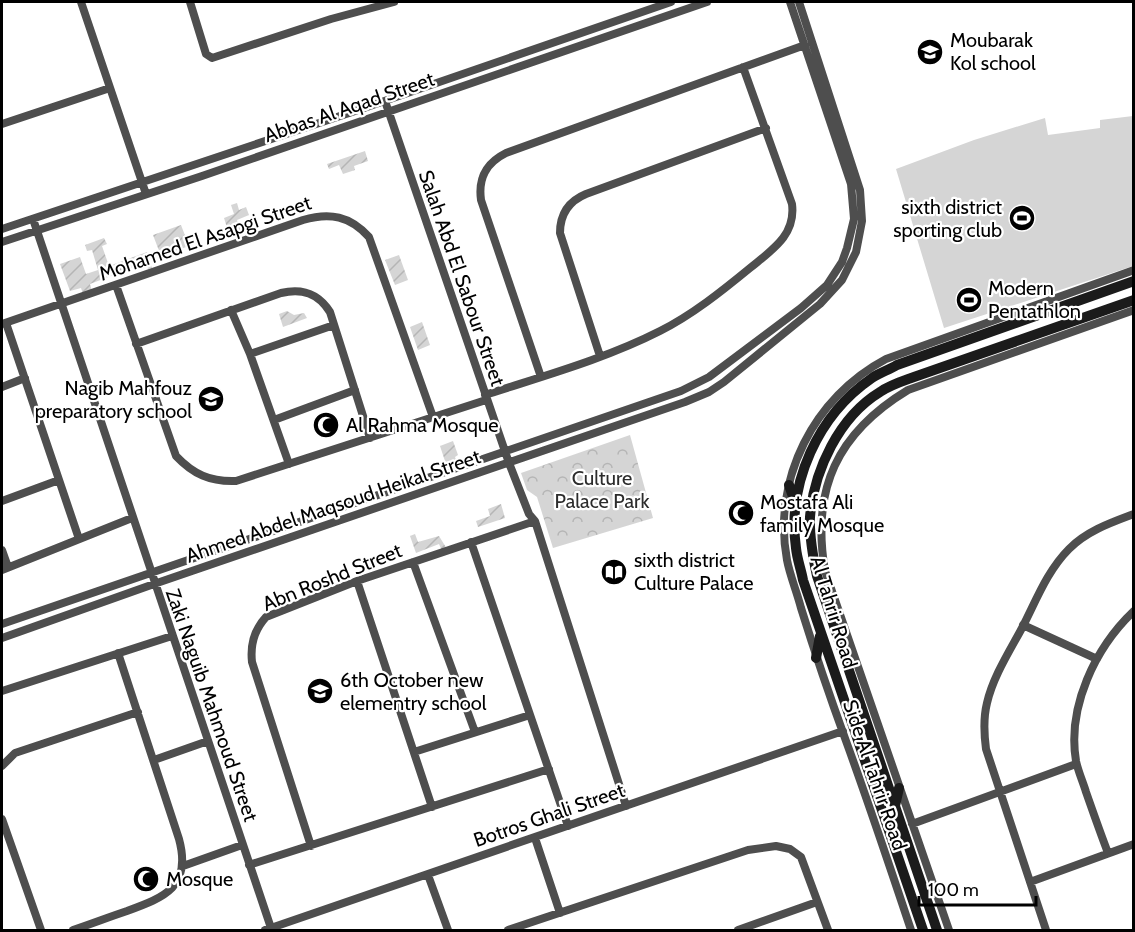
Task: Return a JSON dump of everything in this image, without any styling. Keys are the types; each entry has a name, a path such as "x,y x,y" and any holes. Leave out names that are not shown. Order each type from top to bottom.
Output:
{"street":[{"path":"81,2 146,194"},
{"path":"190,2 206,54 212,58 331,19 394,2"},
{"name":"Abbas Al Aqad Street","path":"2,229 385,101 671,2"},
{"name":"Abbas Al Aqad Street","path":"2,242 707,2"},
{"name":"Ahmed Abdel Maqsoud Heikal Street","path":"2,624 681,391 709,377 784,321 818,293 834,275 842,262 854,219 852,190 790,2"},
{"name":"Ahmed Abdel Maqsoud Heikal Street","path":"2,638 685,402 709,392 724,382 808,315 832,293 850,267 860,237 862,221 860,190 799,2"},
{"path":"541,377 482,200 481,181 490,163 506,153 805,45"},
{"path":"116,285 176,456 187,467 210,479 222,482 236,481 433,417 600,356 670,326 728,286 785,237 792,221 792,204 742,67"},
{"path":"2,124 110,88"},
{"name":"Salah Abd El Sabour Street","path":"385,101 505,453 529,514 535,521 626,806"},
{"path":"600,356 562,241 560,225 565,211 579,197 766,128"},
{"name":"Mohamed El Asapgi Street","path":"4,324 319,215 334,215 354,223 369,237 433,417"},
{"name":"Zaki Naguib Mahmoud Street","path":"33,219 208,741 268,929"},
{"name":"Side Al Tahrir Road","path":"911,930 816,658 787,561 784,535 785,510 796,460 805,439 821,414 840,392 875,365 886,359 1134,270"},
{"path":"834,275 842,280"},
{"name":"Al Tahrir Road","path":"923,930 803,580 796,548 796,506 799,483 810,452 826,424 847,399 872,378 897,365 1134,281"},
{"path":"1117,287 1117,295 1131,304"},
{"path":"136,344 281,292 302,290 310,293 322,301 330,312 370,438"},
{"path":"1089,297 1097,303 1095,314"},
{"name":"Side Al Tahrir Road","path":"949,930 825,571 820,517 825,491 834,465 848,442 865,421 885,404 927,382 1131,304"},
{"name":"Al Tahrir Road","path":"938,930 817,576 811,547 810,518 815,488 824,460 834,442 858,411 880,391 1095,314 1131,304"},
{"path":"231,310 250,354 289,464"},
{"path":"4,324 25,378 80,539"},
{"path":"250,354 334,325"},
{"path":"917,348 929,354"},
{"path":"914,377 927,382"},
{"path":"2,387 25,378"},
{"path":"273,420 355,390"},
{"path":"681,391 685,402"},
{"path":"2,501 59,480"},
{"path":"789,485 796,506"},
{"path":"1046,930 986,749 984,727 986,705 993,683 1054,567 1070,548 1089,533 1134,514"},
{"path":"2,550 5,568 132,518"},
{"name":"Abn Roshd Street","path":"311,846 252,662 252,642 260,624 266,617 357,581 535,521"},
{"path":"471,542 568,826"},
{"path":"413,562 475,732"},
{"path":"357,581 432,807"},
{"path":"1107,853 1076,764 1075,720 1080,699 1097,659 1122,622 1134,611"},
{"path":"1023,625 1097,659"},
{"path":"816,658 820,633"},
{"path":"2,691 172,636"},
{"path":"74,930 163,897 175,885 183,866 181,848 118,653"},
{"path":"846,665 860,672"},
{"path":"2,766 15,753 138,712"},
{"path":"414,752 530,715"},
{"name":"Botros Ghali Street","path":"268,929 843,731"},
{"path":"154,760 208,741"},
{"path":"912,824 1076,764"},
{"path":"249,866 549,769"},
{"path":"895,806 899,788"},
{"path":"873,817 888,829"},
{"path":"2,819 3,831 41,930"},
{"path":"535,838 560,913"},
{"path":"1030,882 1134,844"},
{"path":"183,866 242,845"},
{"path":"508,930 532,927 560,913 748,850 776,846 790,849 801,858 828,930"},
{"path":"900,865 908,867 914,863"},
{"path":"428,874 448,930"},
{"path":"910,894 915,887 921,887 923,890"},
{"path":"738,930 817,902"}],"green space":[{"name":"sixth district sporting club","path":"1133,116 1133,266 944,328 896,169 974,140 1045,118 1048,135 1100,128 1100,120"},
{"path":"365,151 368,161 354,166 355,170 343,174 339,165 329,169 327,164"},
{"path":"237,203 239,210 246,207 249,215 237,220 241,230 229,234 224,218 234,214 231,205"},
{"path":"181,225 189,246 161,256 153,235"},
{"path":"104,238 107,244 102,246 109,266 147,252 152,268 148,269 145,263 90,284 92,291 83,294 81,288 70,291 60,264 80,257 86,274 98,270 92,250 87,251 85,245"},
{"path":"399,255 408,280 395,285 385,260"},
{"path":"287,311 294,315 304,313 307,318 283,327 279,314"},
{"path":"422,322 430,345 418,350 410,327"},
{"name":"Culture Palace Park","path":"630,435 653,518 553,548 537,497 527,490 521,473"},
{"path":"453,441 458,455 455,457 458,466 448,470 440,446"},
{"path":"501,504 505,518 478,527 476,521 490,516 488,509"},
{"path":"415,534 418,542 439,536 447,549 442,551 439,544 416,553 410,536"}],"place":[{"name":"Moubarak Kol school","path":"930,52"},
{"name":"sixth district sporting club","path":"1022,218"},
{"name":"Modern Pentathlon","path":"969,300"},
{"name":"Nagib Mahfouz preparatory school","path":"211,399"},
{"name":"Al Rahma Mosque","path":"326,425"},
{"name":"Mostafa Ali family Mosque","path":"741,513"},
{"name":"sixth district Culture Palace","path":"614,572"},
{"name":"6th October new elementry school","path":"320,691"},
{"name":"Mosque","path":"146,879"}]}
